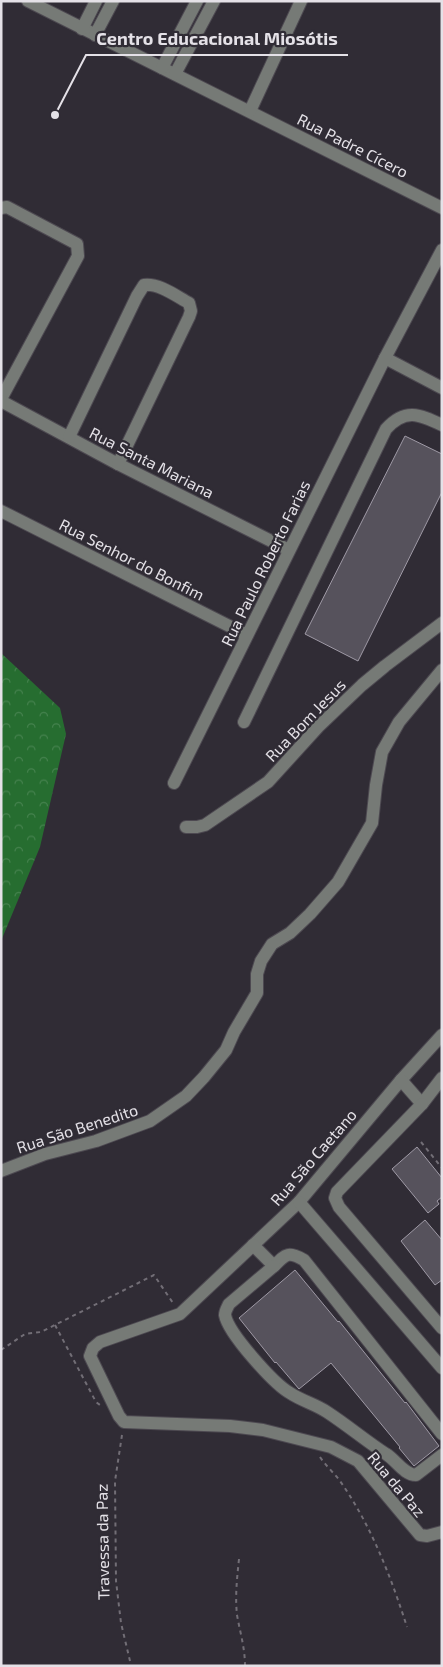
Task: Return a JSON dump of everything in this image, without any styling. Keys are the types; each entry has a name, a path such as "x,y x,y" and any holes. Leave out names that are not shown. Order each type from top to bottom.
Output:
{"street":[{"name":"Rua Padre Cícero","path":"28,1 442,208"},
{"path":"82,28 96,1"},
{"path":"95,34 112,1"},
{"path":"162,68 197,1"},
{"path":"175,74 214,1"},
{"path":"250,111 301,1"},
{"name":"Rua Santa Mariana","path":"1,208 7,207 77,244 78,256 1,400 118,464 290,550"},
{"name":"Rua Paulo Roberto Farias","path":"174,783 385,358 442,250"},
{"path":"69,437 144,285 158,286 189,303 191,311 189,318 118,464"},
{"path":"385,358 442,388"},
{"path":"244,722 386,430 394,421 412,414 426,417 442,425"},
{"name":"Rua Senhor do Bonfim","path":"1,511 247,635"},
{"name":"Rua Bom Jesus","path":"186,827 197,828 205,826 268,782 318,727 362,685 442,623"},
{"name":"Rua São Benedito","path":"1,1171 44,1154 96,1141 150,1122 186,1096 204,1077 226,1050 256,993 257,974 261,961 272,944 290,933 310,914 338,882 372,823 382,752 399,722 442,670"},
{"name":"Rua São Caetano","path":"180,1314 299,1202 405,1085 442,1035"},
{"path":"442,1078 422,1104 337,1192 335,1198 339,1208 442,1328"},
{"path":"405,1085 422,1104"},
{"path":"299,1202 442,1368"},
{"path":"252,1245 274,1266"},
{"path":"442,1434 304,1260 294,1254 283,1256 229,1304 225,1316 243,1346 274,1381 290,1393 328,1413 358,1436 393,1458 409,1474 416,1475 442,1455"},
{"path":"124,1422 92,1364 90,1356 93,1348 107,1339 180,1314"},
{"name":"Rua da Paz","path":"124,1422 230,1426 263,1430 331,1447 358,1461 420,1535 427,1536 442,1532"}],"path":[{"path":"421,1142 442,1168"},
{"path":"1,1350 25,1334 41,1332 154,1275 180,1314"},
{"path":"55,1325 96,1402 103,1407"},
{"name":"Travessa da Paz","path":"124,1422 116,1480 116,1580 121,1623 130,1661"},
{"path":"312,1442 321,1459 339,1480 361,1515 391,1578 407,1627"},
{"path":"238,1559 237,1614 245,1648 245,1666"}],"green space":[{"path":"1,653 60,708 66,734 40,847 1,941"}],"building":[{"path":"405,436 442,454 442,492 358,661 305,634"},
{"path":"417,1147 442,1178 442,1197 437,1201 439,1204 428,1213 392,1169"},
{"path":"425,1220 442,1240 442,1280 435,1285 401,1241"},
{"path":"295,1270 406,1402 439,1446 414,1466 331,1363 299,1389 275,1363 239,1318"}],"place":[{"name":"Centro Educacional Miosótis","path":"55,115"}]}
